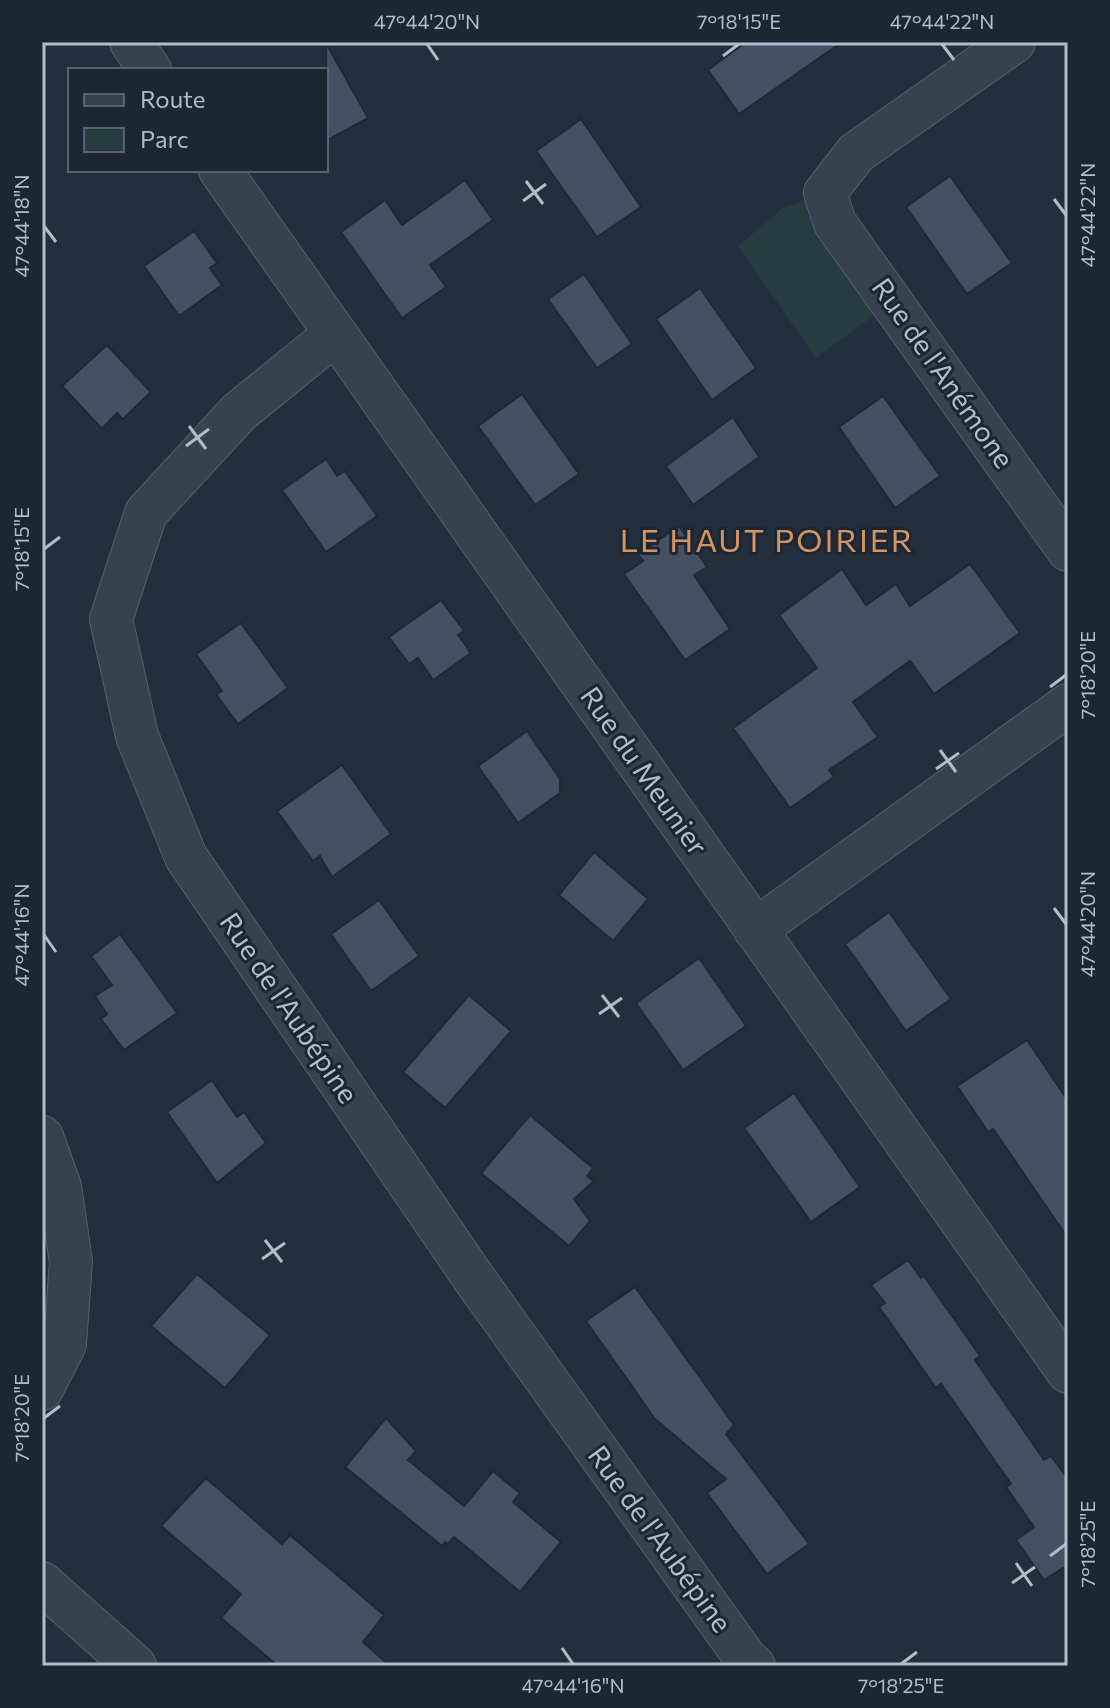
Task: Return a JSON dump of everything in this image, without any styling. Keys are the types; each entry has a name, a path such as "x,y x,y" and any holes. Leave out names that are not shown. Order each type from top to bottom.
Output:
{"street":[{"path":"131,42 149,68"},
{"name":"Rue de l'Anémone","path":"1014,42 856,153 825,193 835,223 1068,550"},
{"name":"Rue du Meunier","path":"221,172 1068,1372"},
{"name":"Rue de l'Aubépine","path":"335,334 239,412 146,513 111,619 137,736 186,857 473,1277 754,1666"},
{"path":"755,930 1068,705"},
{"path":"42,1137 60,1187 71,1262 65,1344 42,1389"},
{"path":"47,1597 135,1666"}],"green space":[{"path":"825,193 893,301 816,358 738,246 783,208"}],"building":[{"path":"746,42 842,42 739,114 708,70"},
{"path":"326,43 368,118 328,140 328,68"},
{"path":"581,119 641,207 597,237 536,151"},
{"path":"950,176 1012,263 967,294 906,207"},
{"path":"465,180 493,220 430,265 446,287 402,318 341,232 385,200 402,225"},
{"path":"194,231 217,263 210,268 222,285 179,316 144,266"},
{"path":"584,274 632,344 597,368 548,299"},
{"path":"700,288 756,368 712,400 656,319"},
{"path":"107,345 151,392 123,419 117,413 102,429 62,386"},
{"path":"522,394 579,474 535,505 478,426"},
{"path":"883,396 940,476 895,508 839,427"},
{"path":"733,417 759,457 693,505 666,466"},
{"path":"326,459 337,476 345,471 377,516 326,552 282,490"},
{"path":"679,526 707,567 694,575 730,629 685,660 624,574 643,561 638,554"},
{"path":"970,564 1020,633 934,694 910,661 853,702 878,737 829,770 834,777 790,808 733,728 817,668 779,615 842,569 866,605 896,584 910,606"},
{"path":"441,600 464,631 458,635 471,653 433,680 418,658 409,664 389,637"},
{"path":"241,623 288,688 238,724 216,694 222,691 196,654"},
{"path":"527,731 560,779 560,793 518,823 478,766"},
{"path":"342,765 391,834 332,877 320,856 313,861 277,811"},
{"path":"594,852 648,899 613,941 559,895"},
{"path":"379,900 419,956 371,991 331,934"},
{"path":"889,912 951,999 906,1031 845,944"},
{"path":"120,934 177,1013 124,1050 101,1019 107,1014 95,996 112,985 91,956"},
{"path":"699,958 746,1026 683,1070 636,1003"},
{"path":"469,995 511,1031 445,1108 403,1072"},
{"path":"1027,1040 1068,1101 1068,1238 993,1129 988,1132 957,1086"},
{"path":"212,1080 237,1117 244,1112 266,1143 217,1183 167,1112"},
{"path":"794,1093 860,1187 811,1222 744,1128"},
{"path":"530,1115 593,1168 587,1176 594,1181 574,1199 590,1221 569,1246 481,1173"},
{"path":"908,1260 921,1278 924,1276 980,1356 975,1360 1044,1460 1051,1456 1068,1479 1068,1575 1063,1568 1044,1580 1016,1540 1034,1527 1006,1487 1011,1484 941,1384 936,1388 879,1307 885,1303 871,1285"},
{"path":"197,1274 270,1335 225,1388 151,1326"},
{"path":"635,1287 734,1425 726,1434 809,1544 767,1574 707,1493 726,1479 655,1419 586,1321"},
{"path":"386,1418 416,1451 408,1460 464,1506 493,1471 520,1493 513,1502 561,1542 520,1592 454,1537 442,1546 345,1467"},
{"path":"206,1478 282,1544 290,1535 384,1615 363,1642 390,1666 278,1666 221,1618 241,1594 161,1526"}],"district":[{"name":"LE HAUT POIRIER","path":"767,541"}]}
